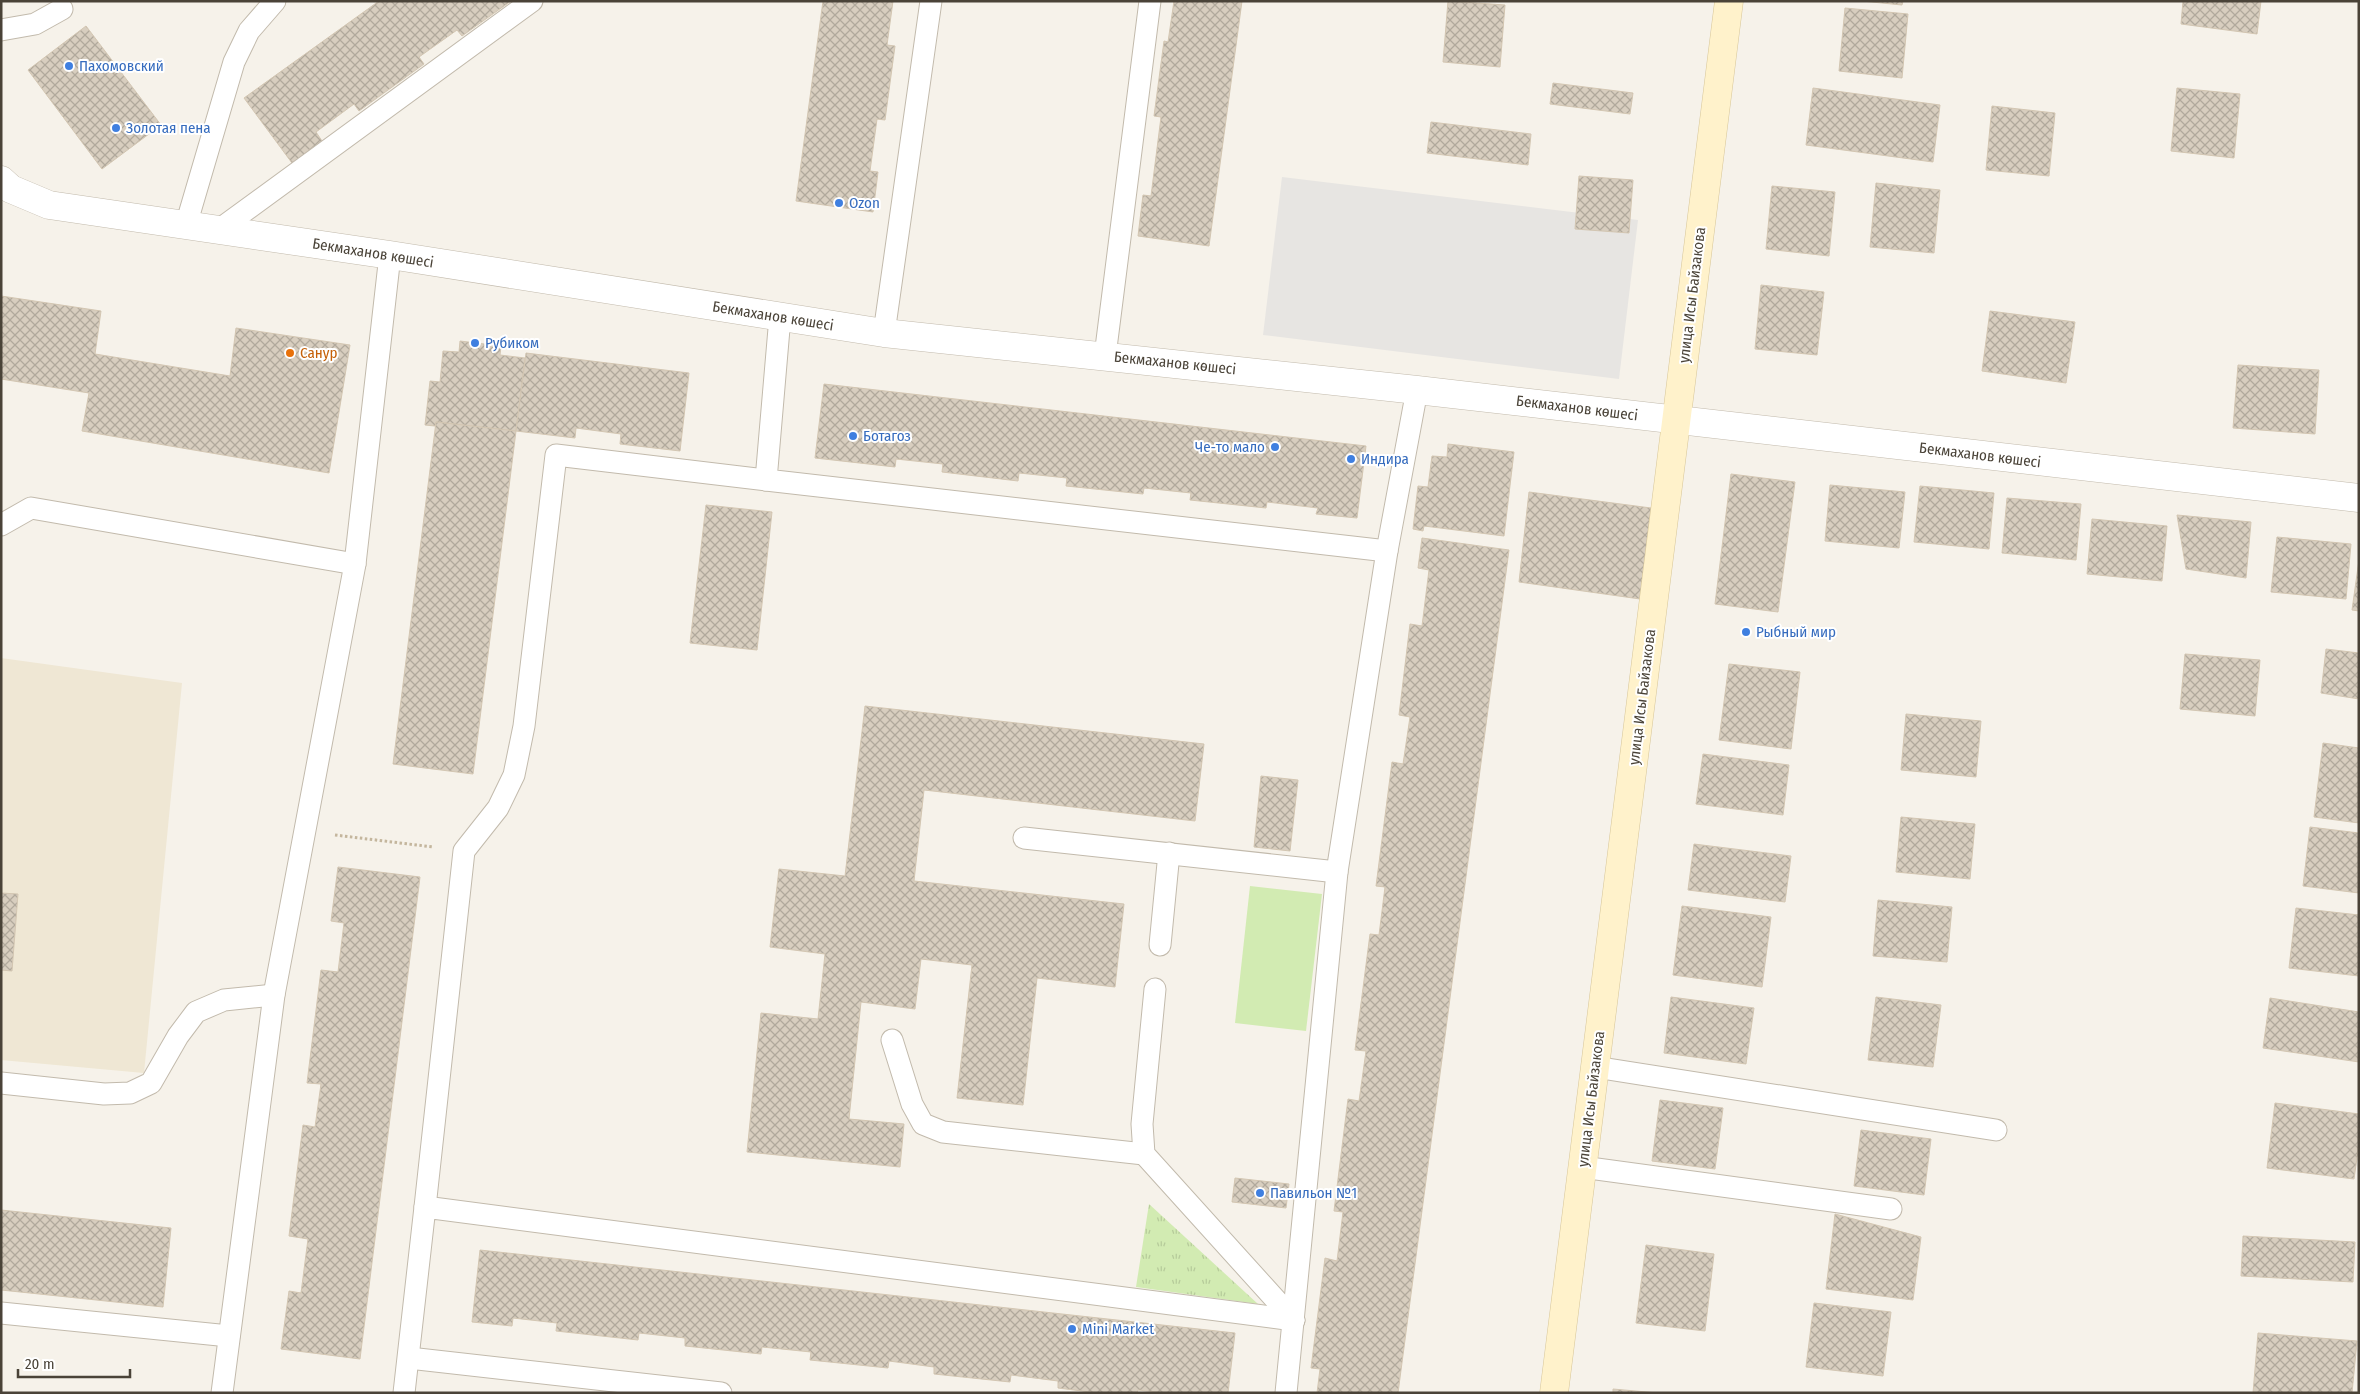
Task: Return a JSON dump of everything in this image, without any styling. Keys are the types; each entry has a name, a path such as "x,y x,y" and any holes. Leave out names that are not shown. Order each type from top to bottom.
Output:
{"street":[{"name":"улица Исы Байзакова","path":"1554,1393 1729,1"},
{"name":"Бекмаханов көшесі","path":"4,188 48,205 220,229 884,332 1417,390 2359,498"}],"lane":[{"path":"186,224 234,62 249,31 275,1"},
{"path":"220,229 532,1"},
{"path":"884,332 931,1"},
{"path":"1105,356 1150,1"},
{"path":"1,30 35,24 62,9"},
{"path":"222,1393 274,995 355,564 390,255"},
{"path":"766,480 780,317"},
{"path":"1286,1393 1337,872 1387,551 1417,390"},
{"path":"404,1393 464,851 498,808 514,775 524,726 556,455 1387,551"},
{"path":"1,525 31,508 355,564"},
{"path":"1024,838 1337,872"},
{"path":"1160,945 1169,853"},
{"path":"1155,989 1142,1124 1144,1154 1294,1320"},
{"path":"1,1084 104,1094 130,1093 151,1083 178,1036 196,1012 224,1000 274,995"},
{"path":"892,1040 912,1104 923,1124 943,1132 1144,1154"},
{"path":"1595,1066 1996,1130"},
{"path":"1582,1167 1892,1208"},
{"path":"424,1207 1294,1320"},
{"path":"1,1313 229,1336"},
{"path":"409,1358 721,1393"}],"path":[{"path":"304,831 464,851"}],"shaded area":[{"path":"1282,177 1638,220 1619,379 1263,335"},
{"path":"1,658 182,683 144,1073 1,1060"}],"green space":[{"path":"1250,886 1322,894 1306,1031 1235,1023"},
{"path":"1149,1204 1258,1304 1136,1287"}],"building":[{"path":"379,1 511,1 462,36 457,30 419,57 424,64 359,111 354,104 316,132 322,141 292,163 244,98"},
{"path":"823,1 893,1 887,45 895,46 885,120 877,119 870,171 878,172 873,212 796,201"},
{"path":"1174,1 1242,1 1209,246 1138,236 1143,195 1151,196 1161,117 1154,116 1164,41 1168,42"},
{"path":"1448,1 1505,5 1500,67 1443,62"},
{"path":"1862,1 1903,1 1902,5"},
{"path":"2183,1 2261,1 2257,34 2181,24"},
{"path":"1845,8 1908,14 1902,78 1839,71"},
{"path":"86,26 161,125 102,169 28,70"},
{"path":"1553,83 1633,93 1630,114 1550,104"},
{"path":"1813,88 1940,105 1933,162 1806,145"},
{"path":"2177,88 2240,94 2234,158 2171,151"},
{"path":"1992,106 2055,113 2049,176 1986,170"},
{"path":"1431,122 1531,134 1528,165 1427,153"},
{"path":"1579,176 1633,180 1629,233 1575,229"},
{"path":"1876,183 1940,190 1934,253 1870,247"},
{"path":"1772,186 1835,192 1829,256 1766,249"},
{"path":"1761,285 1824,292 1817,355 1755,349"},
{"path":"1,296 101,311 95,354 230,376 236,328 350,345 329,473 82,431 89,393 1,379"},
{"path":"1990,311 2075,322 2066,383 1982,371"},
{"path":"460,341 501,346 500,355 525,358 516,431 436,422 435,426 425,425 430,381 440,382 443,351 459,352"},
{"path":"526,353 689,373 680,451 620,444 621,434 576,428 575,438 516,431"},
{"path":"2238,365 2319,370 2315,434 2233,428"},
{"path":"824,384 1366,446 1357,518 1316,514 1318,508 1267,502 1266,508 1190,500 1191,493 1144,488 1143,494 1066,486 1067,478 1019,473 1018,481 942,472 943,464 896,459 895,467 815,458"},
{"path":"436,422 516,431 473,774 393,764"},
{"path":"1448,444 1514,452 1504,536 1424,526 1423,531 1413,529 1418,486 1428,487 1432,456 1447,457"},
{"path":"1731,474 1795,482 1778,612 1715,604"},
{"path":"1830,485 1905,492 1899,548 1825,541"},
{"path":"1920,486 1994,493 1989,549 1914,542"},
{"path":"1529,492 1651,508 1640,599 1519,582"},
{"path":"2007,498 2081,504 2076,560 2002,553"},
{"path":"706,505 772,512 757,650 690,643"},
{"path":"2177,515 2251,522 2246,578 2186,569"},
{"path":"2092,519 2167,526 2162,581 2087,574"},
{"path":"2277,537 2351,544 2346,599 2271,592"},
{"path":"1422,538 1509,550 1398,1393 1317,1393 1320,1369 1311,1368 1325,1258 1337,1261 1343,1212 1334,1211 1348,1099 1359,1101 1366,1051 1355,1050 1370,934 1379,935 1385,887 1376,886 1392,762 1403,764 1410,717 1399,715 1410,624 1422,626 1429,570 1418,568"},
{"path":"2359,560 2359,611 2352,610"},
{"path":"2326,649 2359,653 2359,699 2321,693"},
{"path":"2185,654 2260,660 2255,716 2180,709"},
{"path":"1729,664 1800,672 1791,749 1719,740"},
{"path":"865,706 1204,744 1195,821 924,790 914,881 1124,904 1115,987 1037,978 1023,1105 957,1098 972,965 921,959 915,1009 861,1002 849,1119 904,1124 900,1167 747,1152 761,1013 818,1019 825,954 770,947 779,869 845,876"},
{"path":"1906,714 1981,721 1976,777 1901,770"},
{"path":"2323,743 2359,748 2359,823 2314,817"},
{"path":"1703,754 1789,765 1783,815 1696,804"},
{"path":"1261,776 1298,780 1290,851 1254,847"},
{"path":"1901,817 1975,824 1970,879 1896,872"},
{"path":"2310,827 2359,833 2359,893 2303,886"},
{"path":"1694,844 1791,856 1785,902 1688,890"},
{"path":"338,867 420,877 360,1359 281,1349 289,1291 301,1293 308,1239 289,1236 303,1125 315,1127 321,1084 307,1083 321,970 338,972 344,923 331,921"},
{"path":"1,893 18,894 12,971 1,970"},
{"path":"1878,900 1952,907 1947,962 1873,956"},
{"path":"1682,906 1771,917 1762,987 1673,975"},
{"path":"2296,908 2359,915 2359,976 2289,968"},
{"path":"1671,997 1754,1008 1746,1064 1664,1053"},
{"path":"1876,997 1941,1005 1933,1067 1868,1060"},
{"path":"2270,998 2359,1012 2359,1062 2263,1048"},
{"path":"1660,1100 1723,1108 1715,1169 1652,1161"},
{"path":"2275,1103 2359,1114 2359,1144 2354,1179 2267,1168"},
{"path":"1861,1130 1931,1139 1924,1195 1854,1186"},
{"path":"1235,1178 1289,1184 1286,1208 1232,1202"},
{"path":"1,1210 171,1228 163,1307 1,1290"},
{"path":"1835,1214 1921,1237 1913,1300 1826,1289"},
{"path":"2243,1236 2355,1242 2353,1282 2241,1276"},
{"path":"1646,1245 1714,1254 1705,1331 1636,1323"},
{"path":"480,1250 1235,1333 1228,1393 1165,1393 1138,1390 1137,1393 1098,1393 1058,1388 1058,1381 1011,1375 1010,1382 934,1374 934,1367 889,1361 888,1368 810,1360 811,1352 762,1347 761,1354 685,1346 685,1338 639,1333 638,1340 556,1331 557,1323 513,1318 512,1326 472,1322"},
{"path":"1814,1303 1891,1312 1883,1376 1806,1367"},
{"path":"2258,1333 2357,1341 2352,1393 2253,1393"},
{"path":"1613,1389 1658,1393 1613,1393"}],"place":[{"name":"Пахомовский","path":"69,66"},
{"name":"Золотая пена","path":"116,128"},
{"name":"Ozon","path":"839,203"},
{"name":"Рубиком","path":"475,343"},
{"name":"Санур","path":"290,353"},
{"name":"Ботагоз","path":"853,436"},
{"name":"Че-то мало","path":"1275,447"},
{"name":"Индира","path":"1351,459"},
{"name":"Рыбный мир","path":"1746,632"},
{"name":"Павильон №1","path":"1260,1193"},
{"name":"Mini Market","path":"1072,1329"}]}
